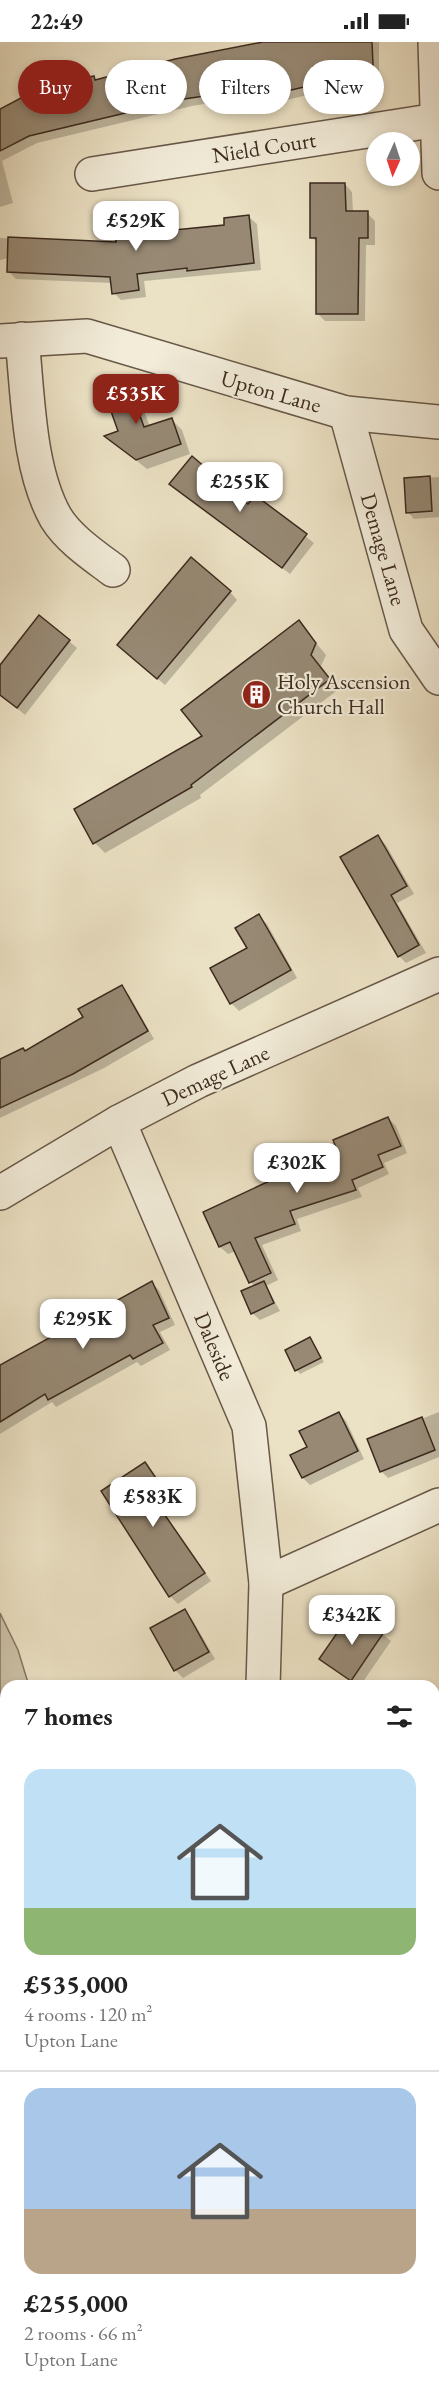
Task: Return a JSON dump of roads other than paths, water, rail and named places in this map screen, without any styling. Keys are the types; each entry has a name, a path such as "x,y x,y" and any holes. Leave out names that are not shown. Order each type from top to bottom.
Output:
{"street":[{"path":"435,42 439,173"},
{"name":"Nield Court","path":"92,174 436,120"},
{"name":"Upton Lane","path":"11,340 87,336 346,413 439,422"},
{"path":"11,340 31,422 41,485 57,519 84,549 113,570"},
{"name":"Demage Lane","path":"346,413 406,630 439,678"},
{"name":"Demage Lane","path":"0,1193 119,1122 198,1080 439,974"},
{"name":"Daleside","path":"119,1122 249,1426 266,1583 263,1680"},
{"path":"266,1583 439,1505"}],"place":[{"name":"Holy Ascension Church Hall","path":"256,694"}]}
